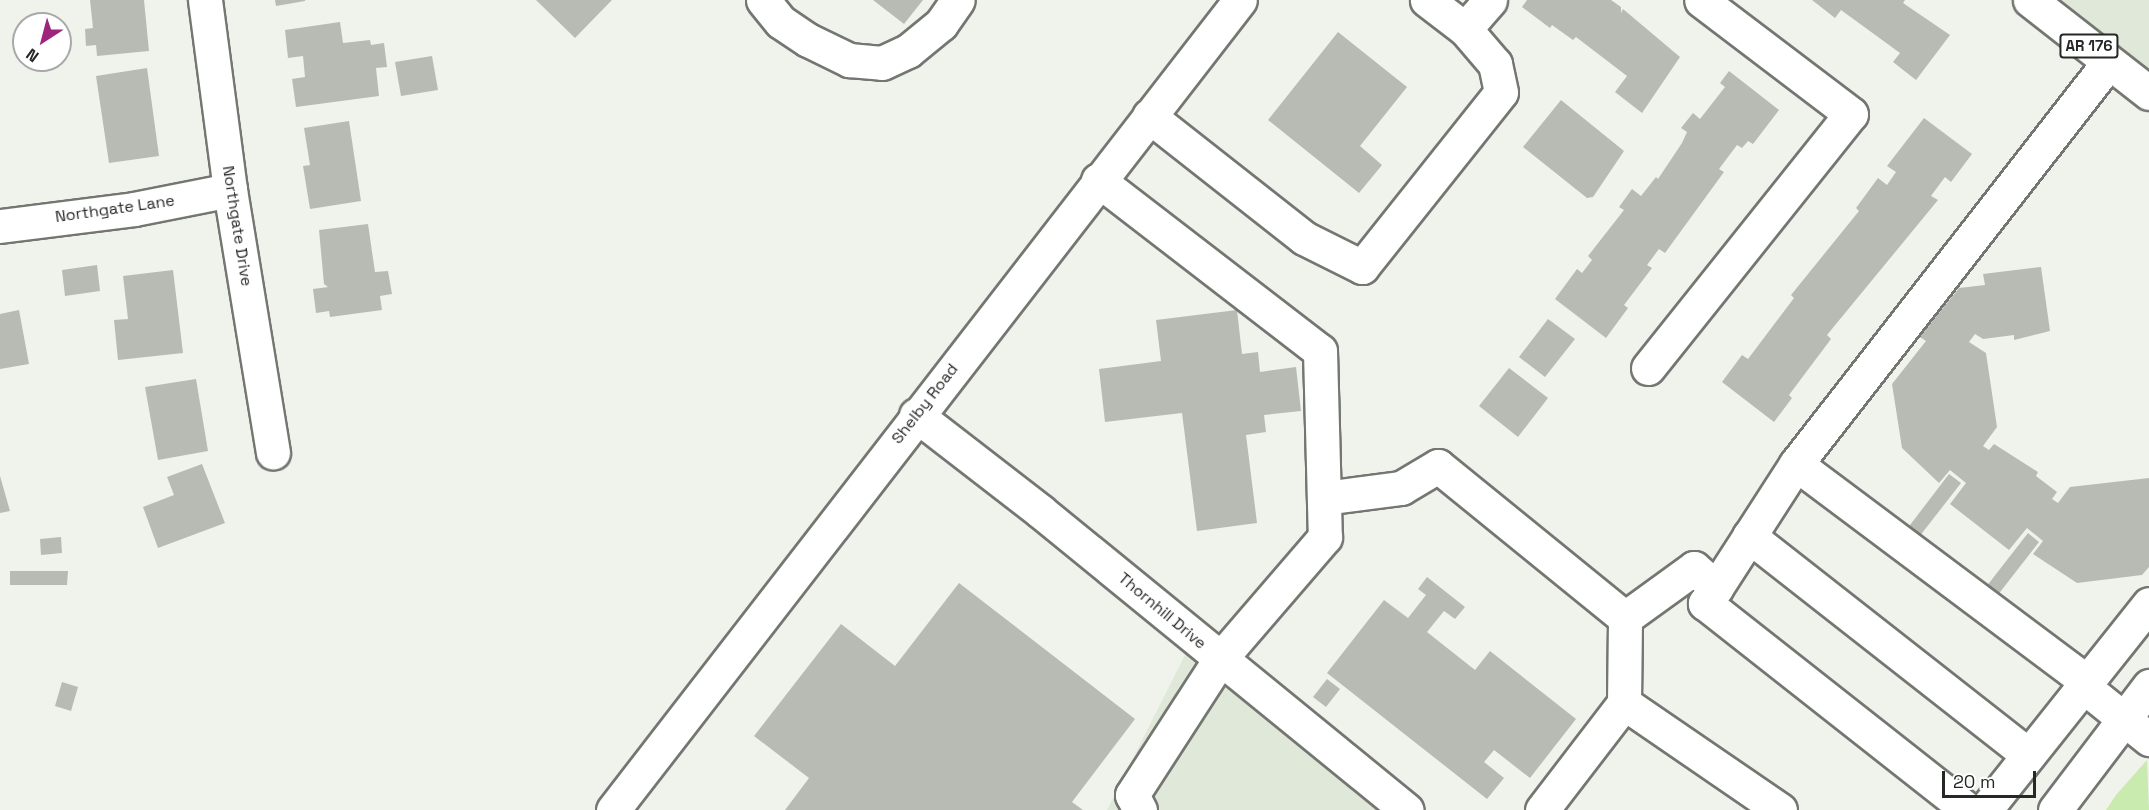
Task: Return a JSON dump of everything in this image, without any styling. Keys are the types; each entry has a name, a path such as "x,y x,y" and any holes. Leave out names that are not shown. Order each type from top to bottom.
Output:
{"street":[{"name":"Northgate Drive","path":"205,0 230,190 273,452"},
{"path":"763,0 781,22 808,40 849,60 882,63 908,51 941,24 958,0"},
{"name":"Shelby Road","path":"613,810 916,415 1240,0"},
{"path":"1149,116 1304,238 1362,267 1501,92 1494,64 1466,29 1427,0"},
{"path":"1466,29 1490,0"},
{"path":"1648,368 1851,114 1701,0"},
{"name":"AR 176","path":"2030,0 2149,93"},
{"path":"1968,810 1706,603 1796,464 2109,62"},
{"path":"1098,180 1320,351 1325,537 1220,659 1133,805"},
{"name":"Northgate Lane","path":"0,226 134,208 230,190"},
{"name":"Thornhill Drive","path":"916,415 1040,511 1406,810"},
{"path":"1796,464 2085,684 2136,729"},
{"path":"1324,498 1401,488 1438,466 1625,618"},
{"path":"1749,536 2028,755"},
{"path":"1625,618 1694,568 1716,588"},
{"path":"1985,810 2149,604"},
{"path":"1542,810 1624,703 1625,618"},
{"path":"2055,810 2136,729 2149,686"},
{"path":"1624,703 1780,810"}],"shaded area":[{"path":"2030,0 2149,0 2149,93"},
{"path":"1194,637 1408,810 1107,810"}],"green space":[{"path":"2147,760 2149,810 2106,810 2116,795"}],"building":[{"path":"90,0 144,0 149,51 97,56 96,45 86,46 85,29 93,28"},
{"path":"275,0 305,0 305,1 276,6"},
{"path":"536,0 612,0 575,38"},
{"path":"873,0 923,0 904,24"},
{"path":"1527,0 1611,0 1621,7 1621,13 1623,9 1680,57 1642,113 1615,92 1627,76 1576,37 1573,40 1552,25 1550,28 1522,7"},
{"path":"1812,0 1905,0 1903,3 1950,35 1916,80 1893,62 1900,53 1841,10 1835,18"},
{"path":"340,22 343,43 370,40 371,45 384,43 387,67 376,68 379,96 296,107 292,79 305,77 303,56 288,58 285,30"},
{"path":"1338,32 1407,87 1360,146 1382,165 1359,193 1268,120"},
{"path":"432,56 438,90 401,96 395,62"},
{"path":"147,68 159,156 109,163 96,76"},
{"path":"1729,71 1779,110 1753,144 1748,141 1742,148 1737,145 1719,169 1724,172 1665,253 1659,249 1647,265 1652,268 1624,305 1628,308 1606,338 1555,299 1577,269 1582,273 1592,260 1588,256 1624,210 1619,207 1632,189 1641,196 1656,177 1658,179 1687,132 1681,128 1693,113 1700,119 1725,87 1720,83"},
{"path":"1561,100 1624,151 1593,197 1587,198 1523,147"},
{"path":"1924,118 1972,154 1951,182 1945,177 1931,196 1938,200 1827,335 1831,339 1789,395 1792,398 1774,422 1722,382 1742,355 1748,359 1794,298 1791,295 1859,211 1856,208 1878,178 1887,185 1896,172 1887,166"},
{"path":"349,121 361,201 310,209 303,166 310,165 304,128"},
{"path":"368,224 375,272 388,271 392,294 380,296 382,310 330,317 329,311 316,313 313,289 328,287 324,284 319,230"},
{"path":"97,265 100,291 65,296 62,270"},
{"path":"2041,267 2050,331 2014,340 2014,335 1983,339 1975,334 1969,342 1986,353 1997,427 1983,446 1989,450 1994,444 2038,472 2036,476 2057,492 2052,499 2058,503 2070,487 2149,478 2149,567 2142,575 2077,583 2033,554 2043,541 2027,528 2009,550 1950,504 1966,483 1950,470 1939,483 1902,448 1892,384 1926,341 1920,337 1959,288 1985,285 1983,274"},
{"path":"173,270 183,353 118,360 114,320 128,319 123,276"},
{"path":"19,310 29,364 0,369 0,314"},
{"path":"1237,310 1242,354 1258,352 1260,372 1296,367 1301,411 1264,415 1266,432 1246,435 1257,523 1197,531 1182,413 1105,422 1099,369 1161,361 1156,320"},
{"path":"1548,319 1575,339 1545,377 1519,357"},
{"path":"1509,368 1548,398 1518,437 1479,406"},
{"path":"196,379 208,451 158,460 145,387"},
{"path":"202,464 225,523 158,548 143,507 174,495 167,477"},
{"path":"1949,474 1961,483 1919,537 1907,529"},
{"path":"0,476 10,511 0,513"},
{"path":"2028,533 2039,542 1997,596 1986,587"},
{"path":"61,537 62,553 41,555 40,539"},
{"path":"10,571 68,571 67,585 10,585"},
{"path":"1427,577 1465,607 1455,619 1444,611 1427,632 1475,670 1490,651 1576,719 1530,778 1494,750 1484,762 1504,778 1487,799 1327,673 1384,600 1408,618 1426,595 1418,589"},
{"path":"959,583 1135,719 1072,802 1083,810 785,810 809,778 754,736 841,624 895,666"},
{"path":"1327,679 1340,689 1326,707 1313,697"},
{"path":"62,682 78,687 71,711 55,706"}]}
